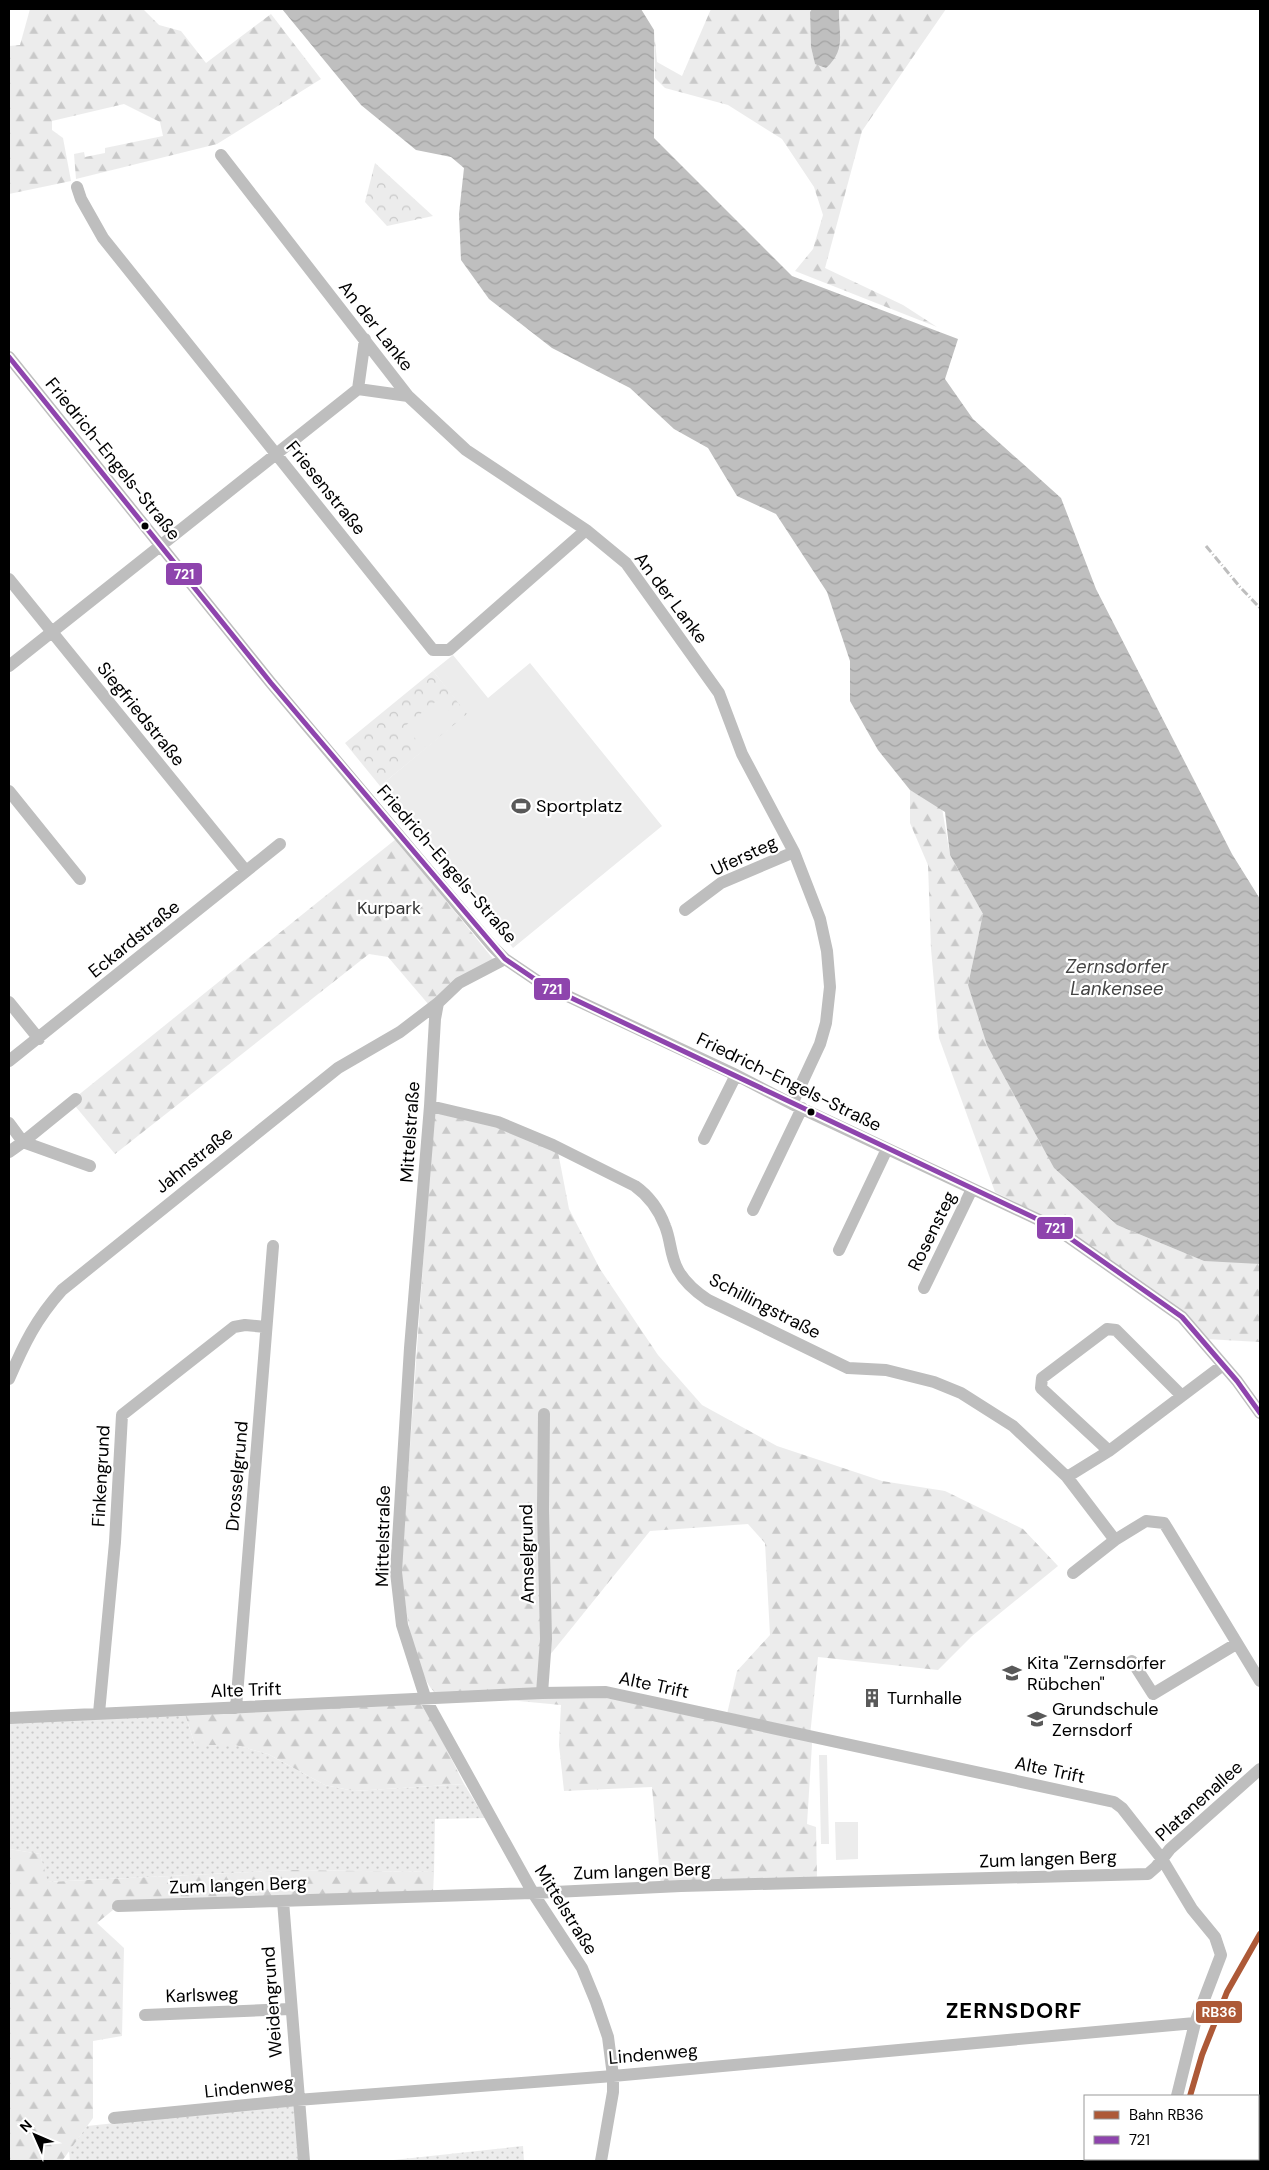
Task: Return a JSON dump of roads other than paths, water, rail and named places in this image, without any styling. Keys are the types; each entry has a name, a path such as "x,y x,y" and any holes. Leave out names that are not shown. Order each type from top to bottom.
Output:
{"street":[{"name":"An der Lanke","path":"220,155 408,396 466,450 586,530 626,564 719,693 742,754 794,852 820,919 827,951 830,987 826,1023 820,1044 797,1106 753,1210"},
{"name":"Friesenstraße","path":"77,188 81,199 103,238 433,650 449,650 586,530"},
{"path":"9,666 358,388 365,339"},
{"name":"Friedrich-Engels-Straße","path":"9,357 363,794 505,959 542,984 1054,1228 1182,1317 1260,1413"},
{"path":"358,388 408,396"},
{"name":"Siegfriedstraße","path":"9,579 246,871"},
{"path":"9,792 80,879"},
{"name":"Eckardstraße","path":"9,1061 39,1039 280,844"},
{"name":"Ufersteg","path":"685,910 721,883 794,852"},
{"path":"438,1003 460,983 505,959"},
{"path":"9,1002 39,1039"},
{"name":"Mittelstraße","path":"438,1003 434,1020 430,1106 410,1348 396,1572 402,1625 426,1700 533,1893 582,1968 596,2002 608,2036 613,2076 613,2092 601,2161"},
{"name":"Jahnstraße","path":"9,1379 31,1329 46,1307 62,1290 338,1068 400,1032 438,1003"},
{"path":"704,1139 736,1075"},
{"path":"9,1152 76,1099"},
{"name":"Schillingstraße","path":"430,1106 498,1122 554,1145 635,1186 645,1193 653,1204 665,1226 670,1250 678,1271 691,1288 708,1300 848,1368 886,1370 934,1382 961,1394 1012,1426 1067,1478 1115,1540"},
{"path":"9,1124 23,1142 90,1166"},
{"path":"839,1250 887,1149"},
{"name":"Rosensteg","path":"924,1288 972,1189"},
{"name":"Drosselgrund","path":"236,1708 273,1246"},
{"name":"Finkengrund","path":"99,1713 115,1542 122,1415 234,1327 245,1325 266,1327"},
{"path":"1109,1451 1041,1388 1042,1378 1107,1329 1116,1330 1182,1396"},
{"path":"1067,1478 1109,1451 1222,1365"},
{"name":"Amselgrund","path":"542,1693 546,1639 543,1509 544,1414"},
{"path":"1073,1573 1115,1540 1146,1521 1164,1523 1260,1681"},
{"path":"1132,1661 1153,1694 1236,1644"},
{"name":"Alte Trift","path":"9,1718 426,1700 542,1693 606,1692 1114,1802 1122,1808 1162,1859 1192,1909 1215,1937 1221,1955 1195,2022"},
{"name":"Platanenallee","path":"1162,1859 1170,1849 1260,1769"},
{"name":"Zum langen Berg","path":"118,1906 533,1893 681,1886 1148,1874 1162,1859"},
{"name":"Weidengrund","path":"283,1901 297,2100 304,2161"},
{"name":"Karlsweg","path":"145,2015 290,2009"},
{"path":"1177,2095 1195,2022"},
{"name":"Lindenweg","path":"114,2118 297,2100 613,2076 1195,2022"}],"water":[{"name":"Zernsdorfer Lankensee","path":"282,9 641,9 654,30 654,138 792,276 958,339 945,379 973,419 1061,498 1096,589 1232,854 1260,899 1260,1264 1204,1261 1117,1225 1054,1168 987,1045 968,985 983,914 950,855 945,812 910,790 878,750 850,701 850,661 827,592 776,514 737,496 708,448 674,429 630,388 552,348 489,299 461,260 459,214 464,168 451,157 416,150 361,105"},
{"path":"812,9 839,9 839,47 833,61 826,68 815,64 811,47 810,12"}],"railway":[{"path":"1206,546 1260,608"}],"rail line":[{"name":"RB36","path":"1190,2095 1202,2055 1227,1992 1260,1934"}],"place":[{"name":"Sportplatz","path":"521,806"},
{"name":"Kita \"Zernsdorfer Rübchen\"","path":"1012,1673"},
{"name":"Turnhalle","path":"872,1698"},
{"name":"Grundschule Zernsdorf","path":"1037,1719"}],"district":[{"name":"ZERNSDORF","path":"1014,2010"}],"park label":[{"name":"Kurpark","path":"389,908"}]}
